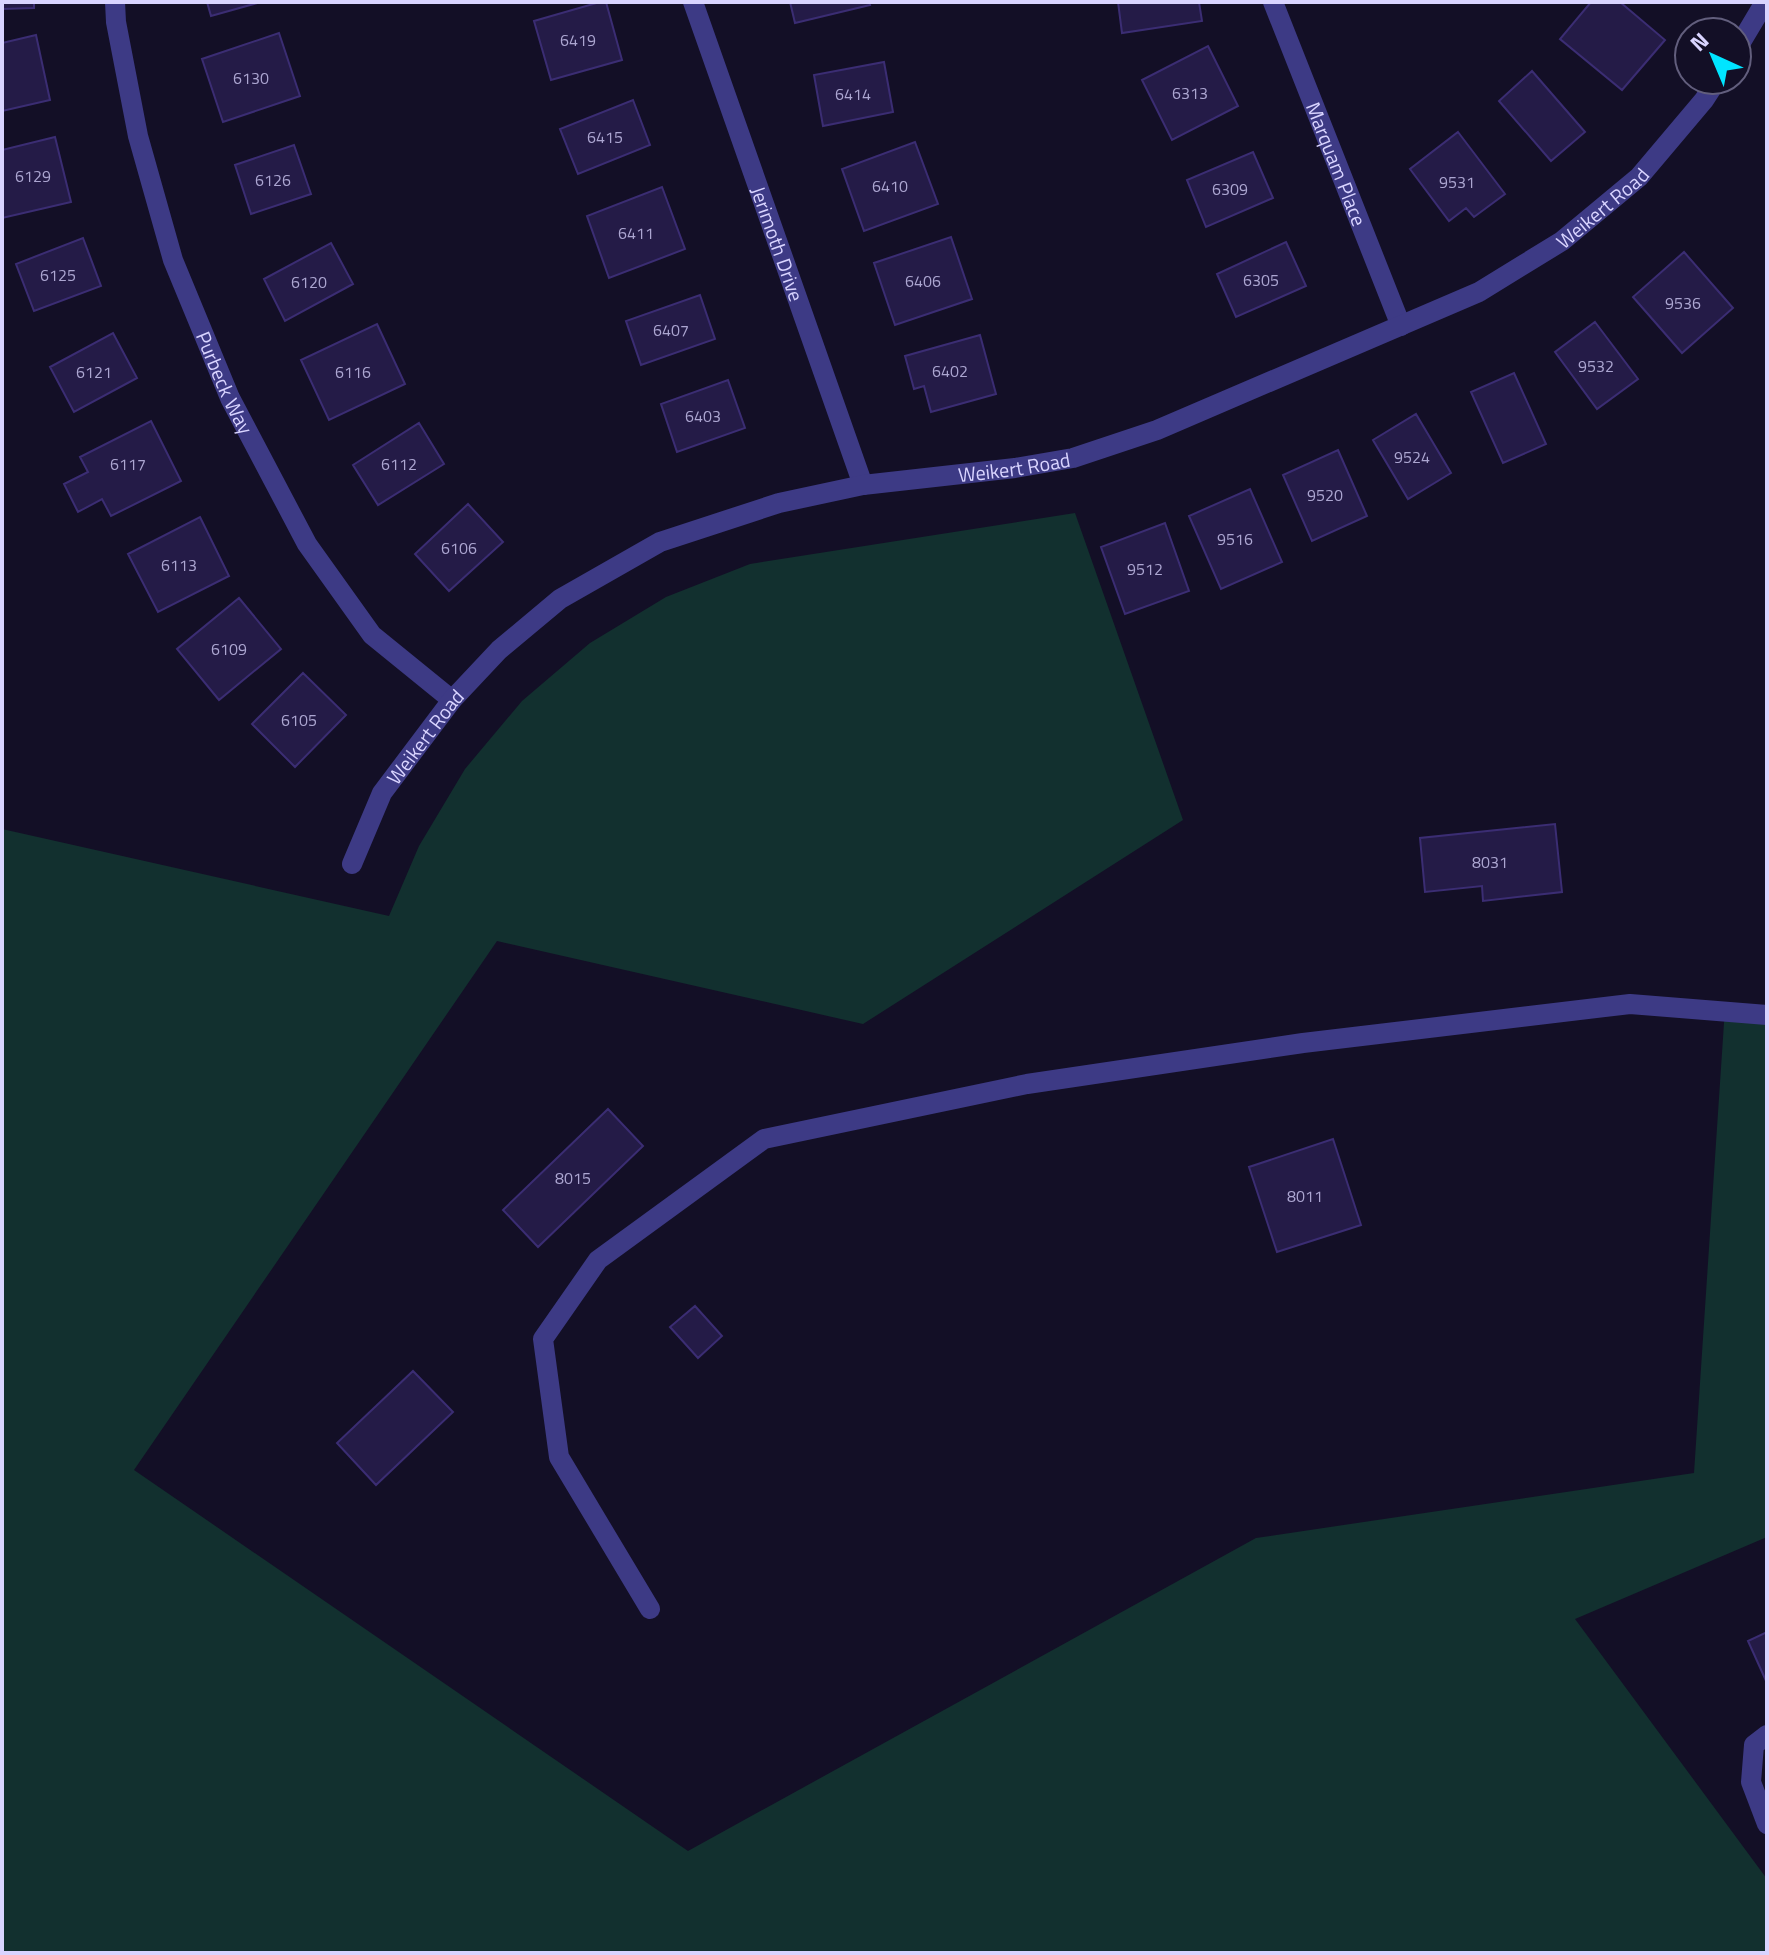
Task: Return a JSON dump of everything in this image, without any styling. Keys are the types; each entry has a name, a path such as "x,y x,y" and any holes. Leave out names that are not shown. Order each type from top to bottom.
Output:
{"street":[{"name":"Purbeck Way","path":"115,2 138,136 173,260 230,398 307,544 372,635 452,700"},
{"name":"Jerimoth Drive","path":"693,2 863,485"},
{"name":"Marquam Place","path":"1273,2 1401,326"},
{"name":"Weikert Road","path":"352,864 382,793 452,700 499,650 560,599 660,542 779,503 863,485 1015,468 1073,458 1157,430 1479,292 1562,241 1639,177 1707,96"},
{"path":"650,1609 559,1457 543,1339 598,1260 764,1139 1027,1084 1319,1041 1630,1004 1767,1015"},
{"path":"1767,1735 1754,1745 1751,1782 1767,1824"}],"green space":[{"path":"1075,513 1183,820 863,1024 497,941 134,1470 688,1851 1256,1538 1694,1473 1725,1008 1767,1014 1767,1537 1575,1619 1767,1879 1767,1953 2,1953 2,829 389,916 419,846 465,769 522,701 590,643 666,597 750,564"}],"building":[{"path":"2,2 34,2 34,8 2,9"},
{"path":"207,2 261,2 211,16"},
{"path":"606,2 622,60 551,80 534,21"},
{"path":"790,2 869,2 870,5 795,23"},
{"path":"1118,2 1199,2 1202,21 1122,33"},
{"path":"1591,2 1620,2 1665,40 1622,90 1560,39"},
{"path":"279,33 300,96 223,122 202,59"},
{"path":"36,35 50,100 2,111 2,43"},
{"path":"1208,46 1238,106 1172,140 1142,80"},
{"path":"884,62 893,112 823,126 814,75"},
{"path":"1532,71 1585,132 1551,161 1499,101"},
{"path":"633,100 650,145 578,174 560,129"},
{"path":"1458,132 1505,194 1474,217 1466,208 1449,221 1410,169"},
{"path":"55,137 71,202 2,218 2,150"},
{"path":"915,142 938,204 864,231 842,169"},
{"path":"294,145 311,194 251,214 235,165"},
{"path":"1253,152 1273,198 1206,227 1187,180"},
{"path":"662,187 685,249 609,278 587,216"},
{"path":"951,237 972,299 895,325 874,263"},
{"path":"83,238 101,286 34,311 16,264"},
{"path":"1286,242 1306,286 1236,317 1217,274"},
{"path":"331,243 353,284 285,321 264,279"},
{"path":"1684,252 1733,308 1682,353 1633,297"},
{"path":"700,295 715,339 641,365 626,321"},
{"path":"1595,322 1638,379 1597,409 1555,352"},
{"path":"377,324 405,384 329,420 301,360"},
{"path":"113,333 137,378 74,412 50,367"},
{"path":"980,335 996,394 931,412 924,386 914,389 905,356"},
{"path":"1514,373 1546,444 1503,463 1471,392"},
{"path":"728,380 745,428 677,452 661,404"},
{"path":"1416,414 1451,473 1408,499 1373,440"},
{"path":"151,421 181,481 111,516 102,499 78,512 64,484 88,472 80,457"},
{"path":"419,423 444,464 378,505 353,465"},
{"path":"1338,450 1367,516 1312,541 1283,475"},
{"path":"1250,489 1282,562 1221,589 1189,516"},
{"path":"468,504 503,542 449,591 415,554"},
{"path":"200,517 229,576 158,612 128,554"},
{"path":"1165,523 1189,591 1125,614 1101,547"},
{"path":"239,598 281,649 219,700 177,649"},
{"path":"303,673 346,715 295,767 252,724"},
{"path":"1555,824 1562,892 1483,901 1482,886 1425,892 1420,838"},
{"path":"608,1109 643,1146 538,1247 503,1210"},
{"path":"1333,1139 1361,1225 1277,1252 1249,1167"},
{"path":"695,1306 722,1336 698,1358 670,1327"},
{"path":"413,1371 453,1412 376,1485 337,1443"},
{"path":"1767,1632 1767,1683 1748,1641"}]}
